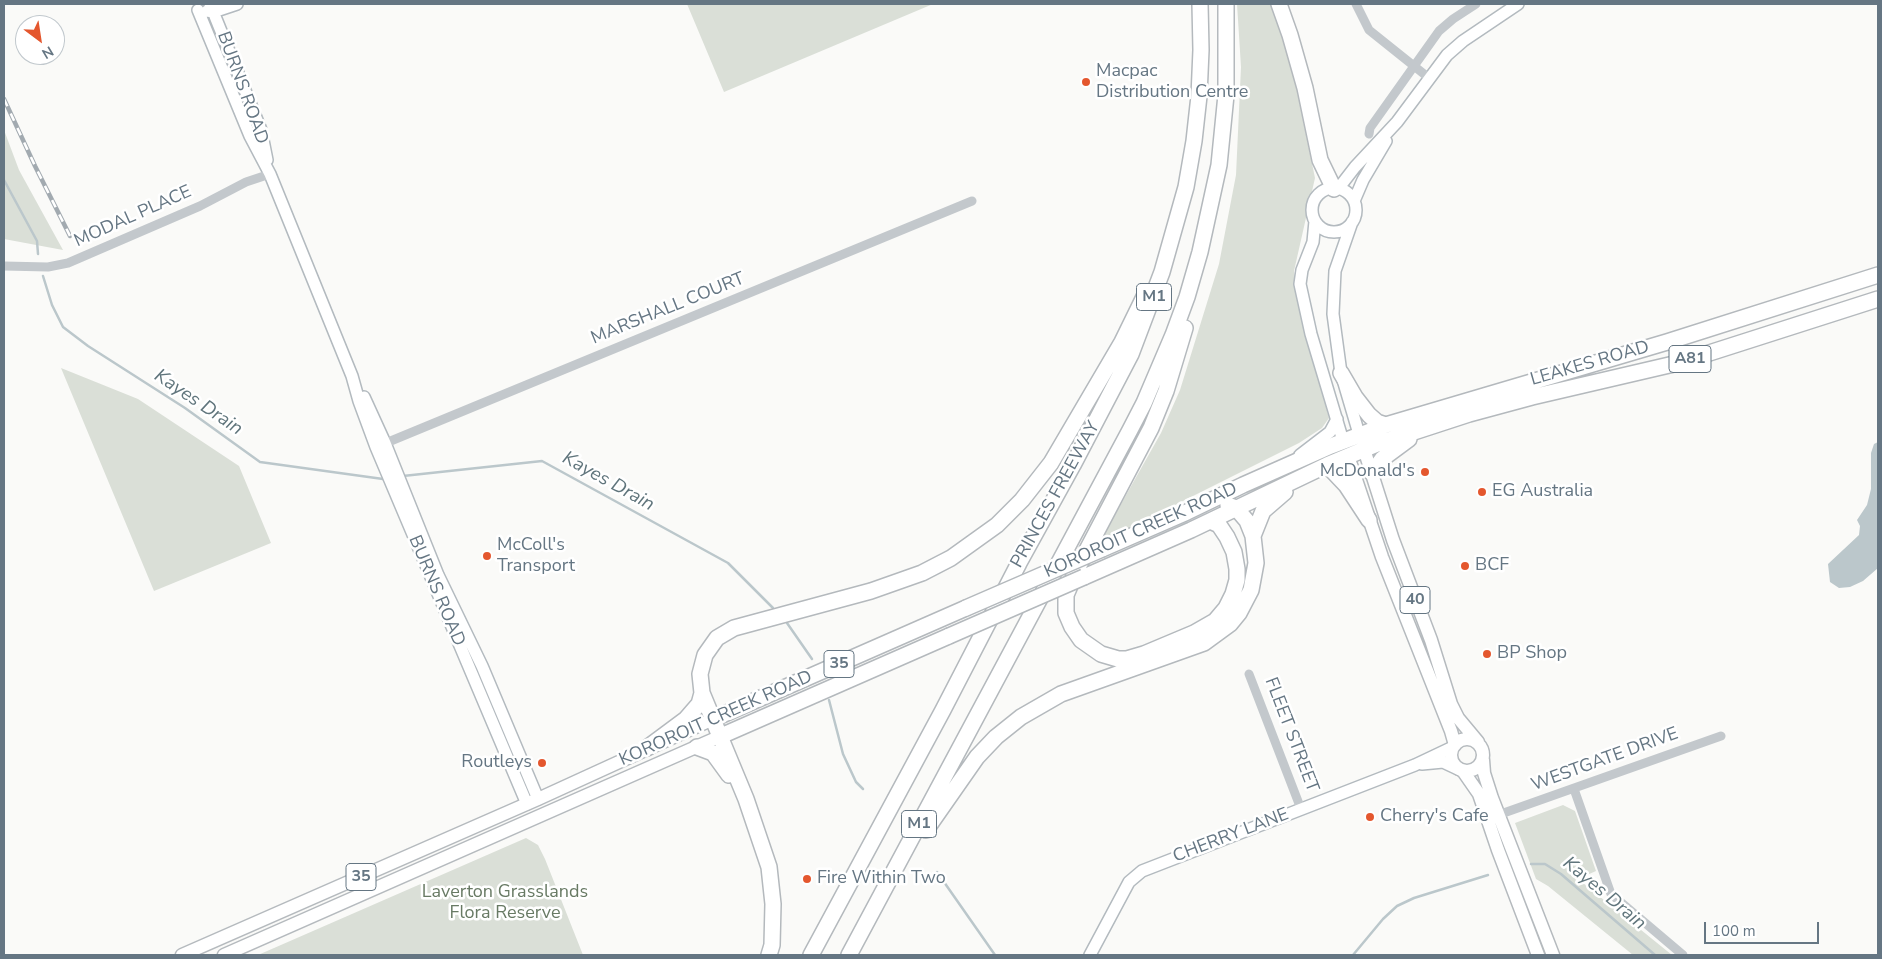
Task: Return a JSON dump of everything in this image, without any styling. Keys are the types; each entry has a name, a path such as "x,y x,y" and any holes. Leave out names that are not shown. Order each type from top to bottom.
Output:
{"highway":[{"name":"PRINCES FREEWAY","path":"812,955 1019,563 1074,465 1131,354 1153,298 1181,206 1191,164 1201,73 1200,4"},
{"name":"PRINCES FREEWAY","path":"849,955 1144,402 1173,335 1187,297 1200,252 1219,165 1226,95 1226,4"},
{"path":"1279,4 1305,88 1319,154 1336,189"},
{"path":"1210,521 1219,526 1227,537 1234,552 1237,569 1237,580 1233,594 1226,608 1215,621 1194,633 1144,654 1127,658 1118,659 1101,654 1081,640 1072,627 1066,613 1066,595 1077,569 1151,428 1166,391 1194,292 1212,210 1219,165"},
{"path":"647,748 677,727 695,711 701,699 700,674 705,655 710,645 725,632 746,623 890,586 922,573 951,558 982,537 1017,505 1051,463 1122,342 1145,294 1181,206"},
{"name":"LEAKES ROAD","path":"1359,434 1667,342 1878,275"},
{"name":"LEAKES ROAD","path":"1364,449 1422,429 1532,397 1678,363 1878,300"},
{"path":"1341,372 1355,397 1369,415 1377,422 1386,425"},
{"path":"1372,472 1382,459 1422,429"},
{"path":"1359,434 1364,449"},
{"name":"KOROROIT CREEK ROAD","path":"713,719 1188,512 1243,485 1359,434"},
{"path":"1343,441 1348,456"},
{"name":"KOROROIT CREEK ROAD","path":"721,736 1210,521 1364,449"},
{"path":"1327,465 1346,485 1369,520"},
{"path":"1253,536 1263,511 1299,480"},
{"path":"854,955 923,834 968,768 985,748 1021,716 1055,697 1199,645 1222,632 1240,613 1251,590 1256,563 1253,536 1247,521 1232,506 1222,505 1188,512"},
{"path":"702,693 746,798 769,867 773,904 772,945 769,955"},
{"path":"697,747 714,753 746,798"}],"main road":[{"name":"40","path":"1364,449 1403,570 1431,640 1451,704 1458,718 1483,750 1486,780 1553,955"},
{"name":"40","path":"1348,456 1369,520 1409,628 1451,731 1454,746 1451,757 1479,794 1538,955"},
{"name":"KOROROIT CREEK ROAD","path":"182,955 713,719"},
{"name":"KOROROIT CREEK ROAD","path":"224,955 721,736"},
{"path":"1454,746 1458,742 1468,739 1478,742"},
{"path":"1461,770 1468,772 1477,768 1483,760"},
{"path":"532,801 538,817"},
{"path":"292,907 299,922"}],"street":[{"path":"199,6 212,8 237,4"},
{"path":"1356,4 1369,30 1429,78"},
{"path":"1369,134 1370,128 1439,32 1453,19 1476,4"},
{"path":"1354,201 1363,180 1397,122 1448,55 1463,41 1518,4"},
{"name":"BURNS ROAD","path":"199,6 250,136 270,174 352,376 359,400 424,541 504,751 532,801"},
{"name":"BURNS ROAD","path":"212,8 261,130 270,174"},
{"path":"1343,441 1311,334 1300,284 1302,270 1313,242 1315,221 1312,211 1314,201 1321,193 1336,189 1397,122"},
{"name":"MODAL PLACE","path":"4,266 48,267 68,263 186,212 246,182 270,174"},
{"path":"1336,189 1347,193 1354,201 1356,212 1335,270 1333,301 1336,342 1341,372 1359,434"},
{"name":"MARSHALL COURT","path":"380,445 972,202"},
{"path":"1315,221 1323,229 1333,232 1344,230 1352,222"},
{"path":"1287,466 1330,432 1337,419"},
{"name":"BURNS ROAD","path":"447,604 482,666 517,751 532,801"},
{"name":"FLEET STREET","path":"1250,674 1302,809"},
{"name":"WESTGATE DRIVE","path":"1498,815 1721,736"},
{"name":"CHERRY LANE","path":"1090,955 1129,882 1142,871 1415,765 1454,746"},
{"path":"504,751 517,751"},
{"name":"CHERRY LANE","path":"1415,765 1443,762 1461,770"},
{"path":"1574,789 1611,894 1683,955"}],"green space":[{"path":"687,4 933,4 724,92"},
{"path":"1237,4 1272,4 1295,81 1315,178 1294,271 1296,293 1329,418 1322,428 1299,443 1099,543 1161,433 1180,390 1219,264 1236,175 1241,67"},
{"path":"4,130 19,170 63,250 4,239"},
{"path":"61,368 138,399 239,466 271,543 154,591"},
{"path":"1563,805 1575,811 1596,871 1578,879 1672,955 1633,955 1548,886 1536,879 1515,823"},
{"name":"Laverton Grasslands Flora Reserve","path":"526,838 538,845 545,859 583,955 258,955"}],"shaded area":[{"path":"1878,442 1878,568 1863,581 1850,587 1839,588 1830,582 1828,564 1859,535 1860,526 1857,520 1867,505 1871,489 1871,453 1874,444"}],"waterway":[{"name":"Kayes Drain","path":"4,180 37,241 38,254"},
{"name":"Kayes Drain","path":"43,276 52,305 63,327 88,346 185,408 260,462 383,479"},
{"name":"Kayes Drain","path":"403,476 542,461 728,563 773,608"},
{"name":"Kayes Drain","path":"787,623 812,659"},
{"name":"Kayes Drain","path":"829,700 843,754 856,782 863,789"},
{"name":"Kayes Drain","path":"1531,864 1545,864 1561,874 1655,955"},
{"name":"Kayes Drain","path":"937,872 995,955"},
{"name":"Kayes Drain","path":"1353,955 1383,919 1397,906 1414,898 1488,875"}],"railway":[{"path":"4,99 70,236"}],"place":[{"name":"Macpac Distribution Centre","path":"1086,82"},
{"name":"McDonald's","path":"1425,472"},
{"name":"EG Australia","path":"1482,492"},
{"name":"McColl's Transport","path":"487,556"},
{"name":"BCF","path":"1465,566"},
{"name":"BP Shop","path":"1487,654"},
{"name":"Routleys","path":"542,763"},
{"name":"Cherry's Cafe","path":"1370,817"},
{"name":"Fire Within Two","path":"807,879"}]}
